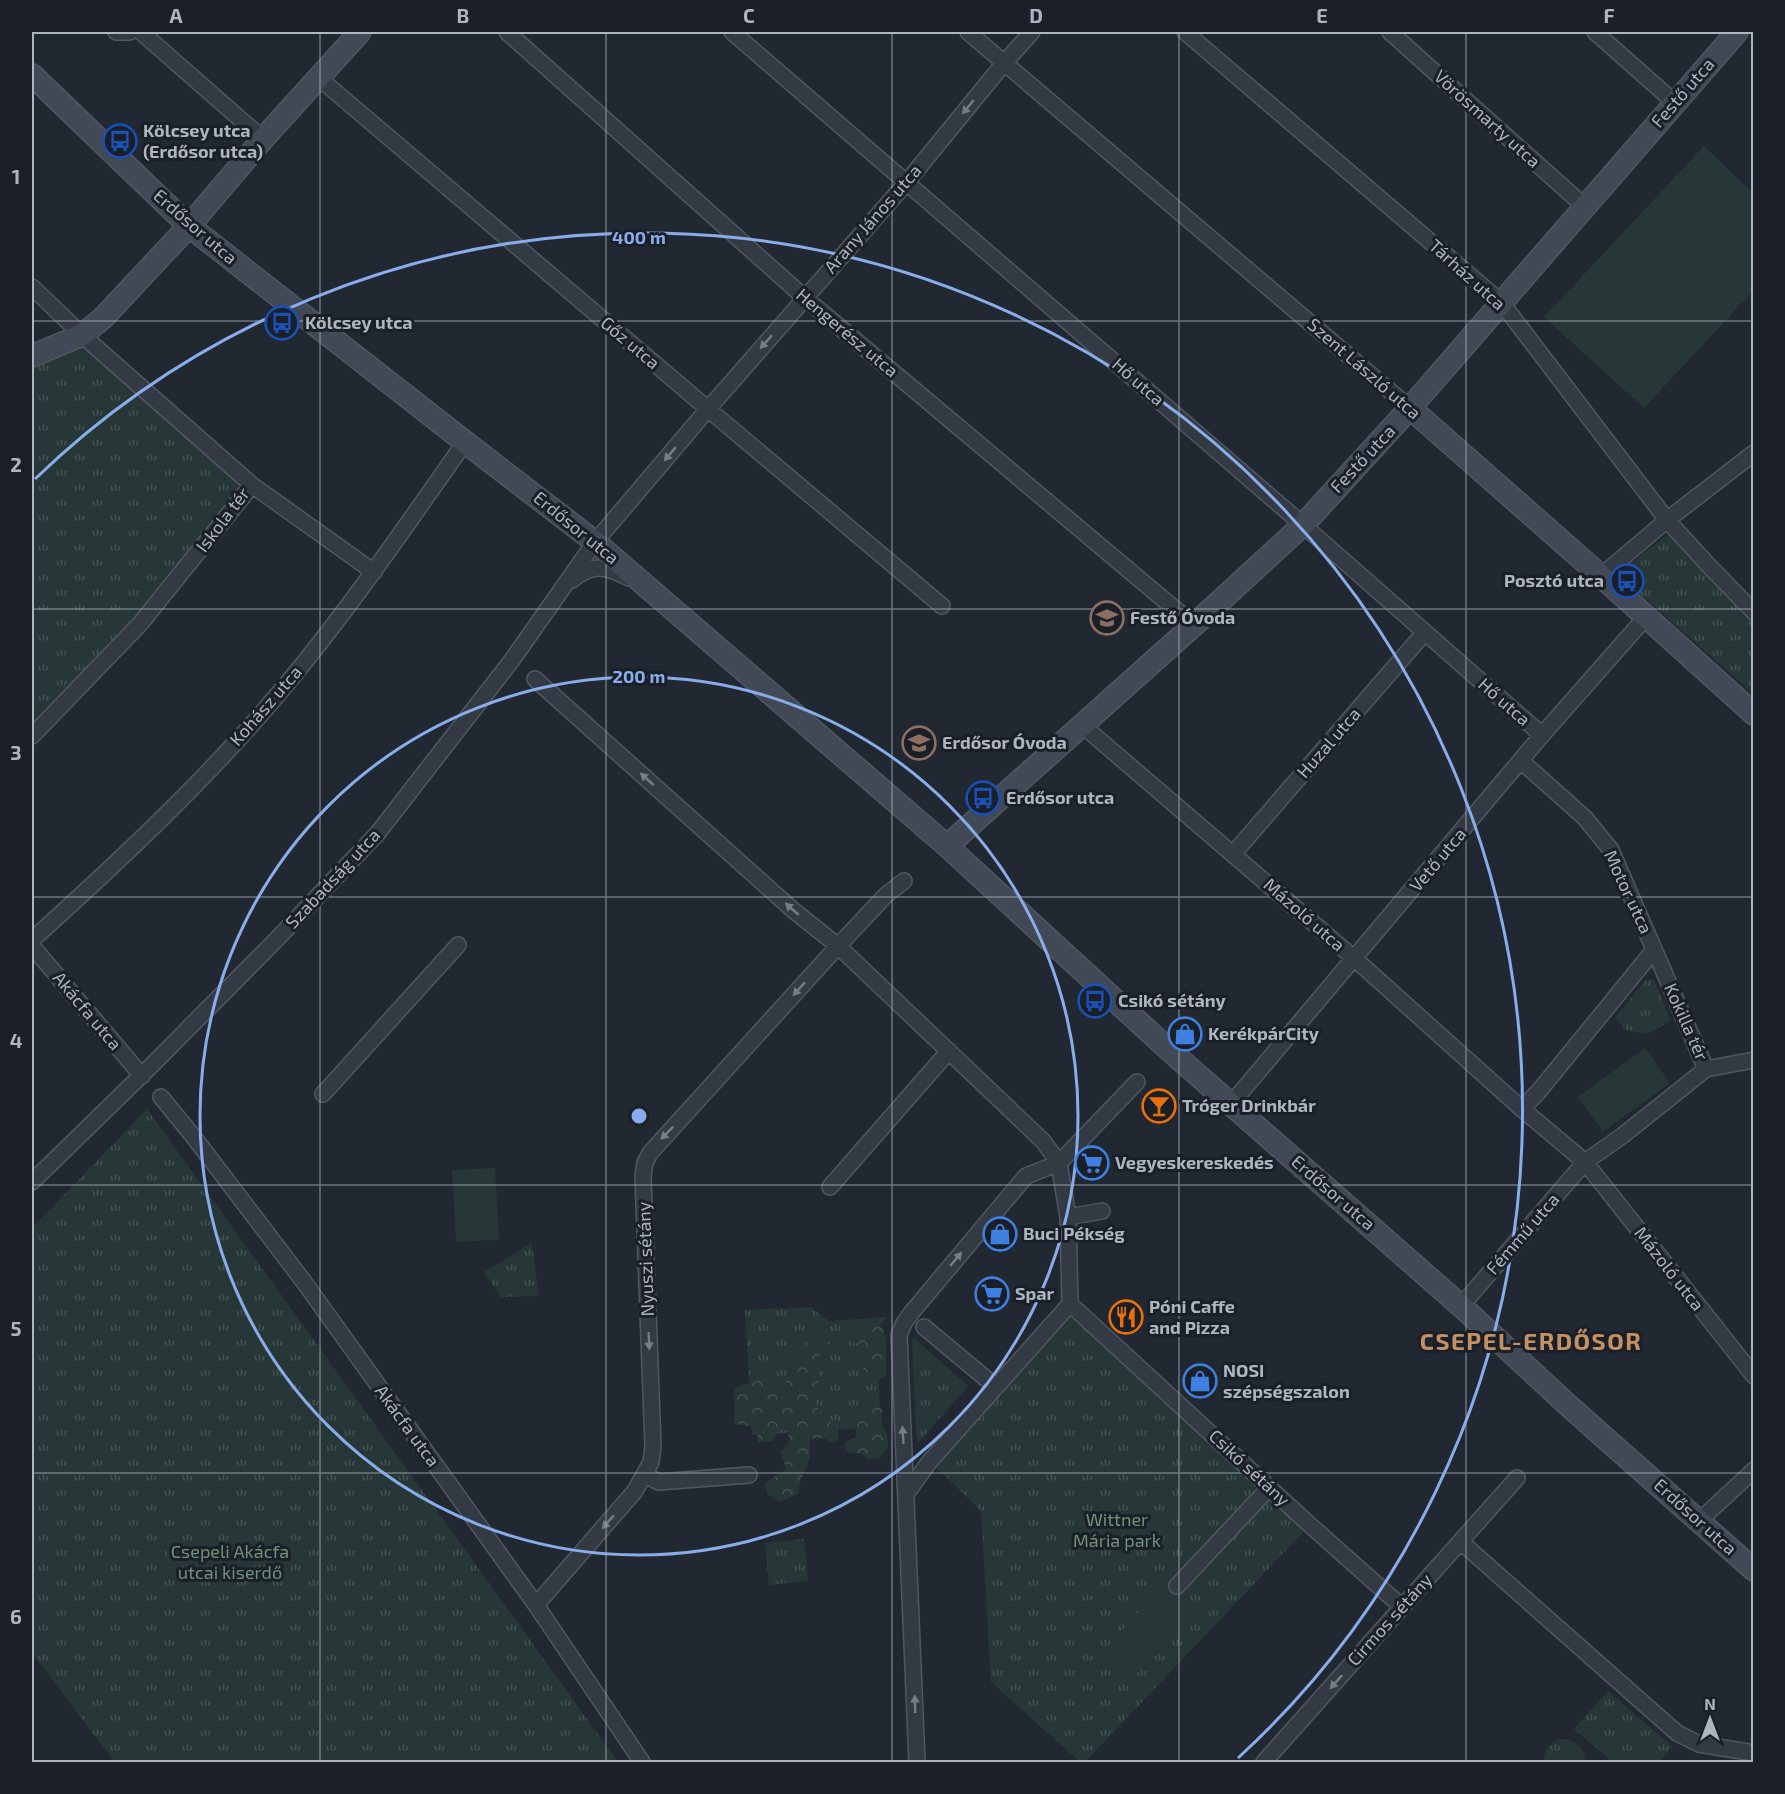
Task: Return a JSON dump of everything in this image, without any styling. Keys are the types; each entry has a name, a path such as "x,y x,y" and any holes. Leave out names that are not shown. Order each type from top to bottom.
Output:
{"street":[{"path":"116,32 130,32"},
{"path":"141,32 263,140"},
{"path":"32,356 82,335 103,318 189,226 360,32"},
{"name":"Hengerész utca","path":"507,32 805,298 1194,625"},
{"name":"Hő utca","path":"732,32 1303,525 1542,735"},
{"name":"Szent László utca","path":"968,32 1410,408 1754,714"},
{"name":"Arany János utca","path":"595,542 906,183 1032,32"},
{"name":"Tárház utca","path":"1185,32 1501,302 1667,520 1754,612"},
{"name":"Vörösmarty utca","path":"1390,32 1584,206"},
{"path":"1595,32 1674,102"},
{"name":"Festő utca","path":"947,846 1303,525 1410,408 1737,32"},
{"name":"Erdősor utca","path":"32,75 189,226 595,542 947,846 1168,1049 1461,1306 1570,1407 1754,1570"},
{"name":"Gőz utca","path":"320,78 942,606"},
{"name":"Iskola tér","path":"32,287 82,335 252,485 140,624 32,736"},
{"name":"Kohász utca","path":"32,940 121,859 213,767 298,670 374,572 465,442"},
{"path":"1601,576 1667,520 1754,453"},
{"path":"252,485 374,572"},
{"name":"Szabadság utca","path":"32,1182 142,1076 377,834 512,660 595,542"},
{"path":"564,586 581,573 603,567 644,585"},
{"name":"Vető utca","path":"1231,1104 1542,735 1646,618"},
{"name":"Huzal utca","path":"1233,854 1425,632"},
{"path":"535,679 793,910 838,946 1043,1141 1059,1163 1068,1217 1070,1304 930,1461 906,1494"},
{"name":"Mázoló utca","path":"1082,725 1355,959 1522,1109"},
{"name":"Motor utca","path":"1521,761 1585,818 1611,850 1654,950"},
{"name":"Nyuszi sétány","path":"536,1605 629,1497 651,1462 653,1446 644,1188 645,1163 650,1153 838,946 886,895 904,880"},
{"path":"323,1094 458,945"},
{"name":"Akácfa utca","path":"32,946 142,1076"},
{"path":"1585,1162 1522,1109 1654,950"},
{"name":"Kokilla tér","path":"1585,1162 1622,1136 1706,1069 1654,950"},
{"path":"830,1187 949,1051"},
{"path":"1706,1069 1754,1060"},
{"path":"917,1762 899,1335 912,1312 1026,1176 1059,1163 1137,1082"},
{"name":"Akácfa utca","path":"161,1097 304,1282 536,1605 642,1762"},
{"name":"Mázoló utca","path":"1585,1162 1754,1376"},
{"name":"Fémmű utca","path":"1461,1306 1585,1162"},
{"path":"1068,1217 1102,1211"},
{"name":"Csikó sétány","path":"1070,1304 1402,1607"},
{"path":"924,1327 996,1387"},
{"path":"1699,1521 1754,1470"},
{"path":"644,1475 659,1482 749,1475"},
{"name":"Cirmos sétány","path":"1263,1762 1517,1478"},
{"path":"1177,1586 1270,1487"},
{"path":"1461,1542 1677,1733 1699,1744 1754,1753"}],"green space":[{"path":"1704,146 1753,193 1753,291 1644,408 1544,317"},
{"path":"82,335 252,485 32,736 32,356"},
{"path":"1670,533 1753,618 1753,693 1617,574"},
{"path":"1647,979 1654,980 1671,1021 1646,1034 1626,1030 1615,1018"},
{"path":"1645,1048 1670,1083 1603,1132 1578,1097"},
{"name":"Csepeli Akácfa utcai kiserdő","path":"147,1109 618,1762 115,1762 32,1653 32,1228"},
{"path":"495,1168 499,1240 456,1242 452,1170"},
{"path":"532,1243 539,1296 501,1297 484,1272"},
{"name":"Wittner Mária park","path":"1070,1304 1310,1525 1085,1762 1080,1762 991,1682 981,1511 930,1461"},
{"path":"811,1307 828,1321 888,1317 880,1325 878,1332 880,1427 752,1435 745,1310"},
{"path":"875,1321 883,1329 886,1338 886,1376 864,1387 863,1345 852,1342 852,1328 857,1322"},
{"path":"817,1328 830,1342 820,1347 816,1407 822,1412 823,1419 838,1426 838,1441 833,1443 824,1438 810,1439 810,1458 800,1482 798,1494 779,1502 767,1494 765,1483 786,1469 781,1452 789,1441 787,1421 782,1425 773,1441 758,1442 757,1427 734,1424 735,1388 762,1377 773,1384 786,1387 786,1373 795,1365 795,1352 803,1346"},
{"path":"914,1338 968,1386 918,1443 912,1340"},
{"path":"866,1404 875,1404 882,1409 882,1426 887,1434 888,1447 880,1458 867,1459 862,1454 849,1453 844,1445 846,1441 856,1438 856,1421 865,1417"},
{"path":"804,1539 808,1581 769,1585 765,1543"},
{"path":"1160,1588 1190,1615 1128,1683 1098,1657"},
{"path":"1608,1691 1673,1747 1659,1762 1613,1762 1574,1729"},
{"path":"1559,1739 1570,1740 1578,1744 1585,1757 1585,1762 1544,1762 1547,1748"}],"place":[{"name":"Kölcsey utca (Erdősor utca)","path":"120,141"},
{"name":"Kölcsey utca","path":"282,323"},
{"name":"Posztó utca","path":"1627,581"},
{"name":"Festő Óvoda","path":"1107,618"},
{"name":"Erdősor Óvoda","path":"919,743"},
{"name":"Erdősor utca","path":"983,798"},
{"name":"Csikó sétány","path":"1095,1001"},
{"name":"KerékpárCity","path":"1185,1034"},
{"name":"Tróger Drinkbár","path":"1159,1106"},
{"name":"Vegyeskereskedés","path":"1092,1163"},
{"name":"Buci Pékség","path":"1000,1234"},
{"name":"Spar","path":"992,1294"},
{"name":"Póni Caffe and Pizza","path":"1126,1317"},
{"name":"NOSI szépségszalon","path":"1200,1381"}],"district":[{"name":"CSEPEL-ERDŐSOR","path":"1531,1342"}]}
